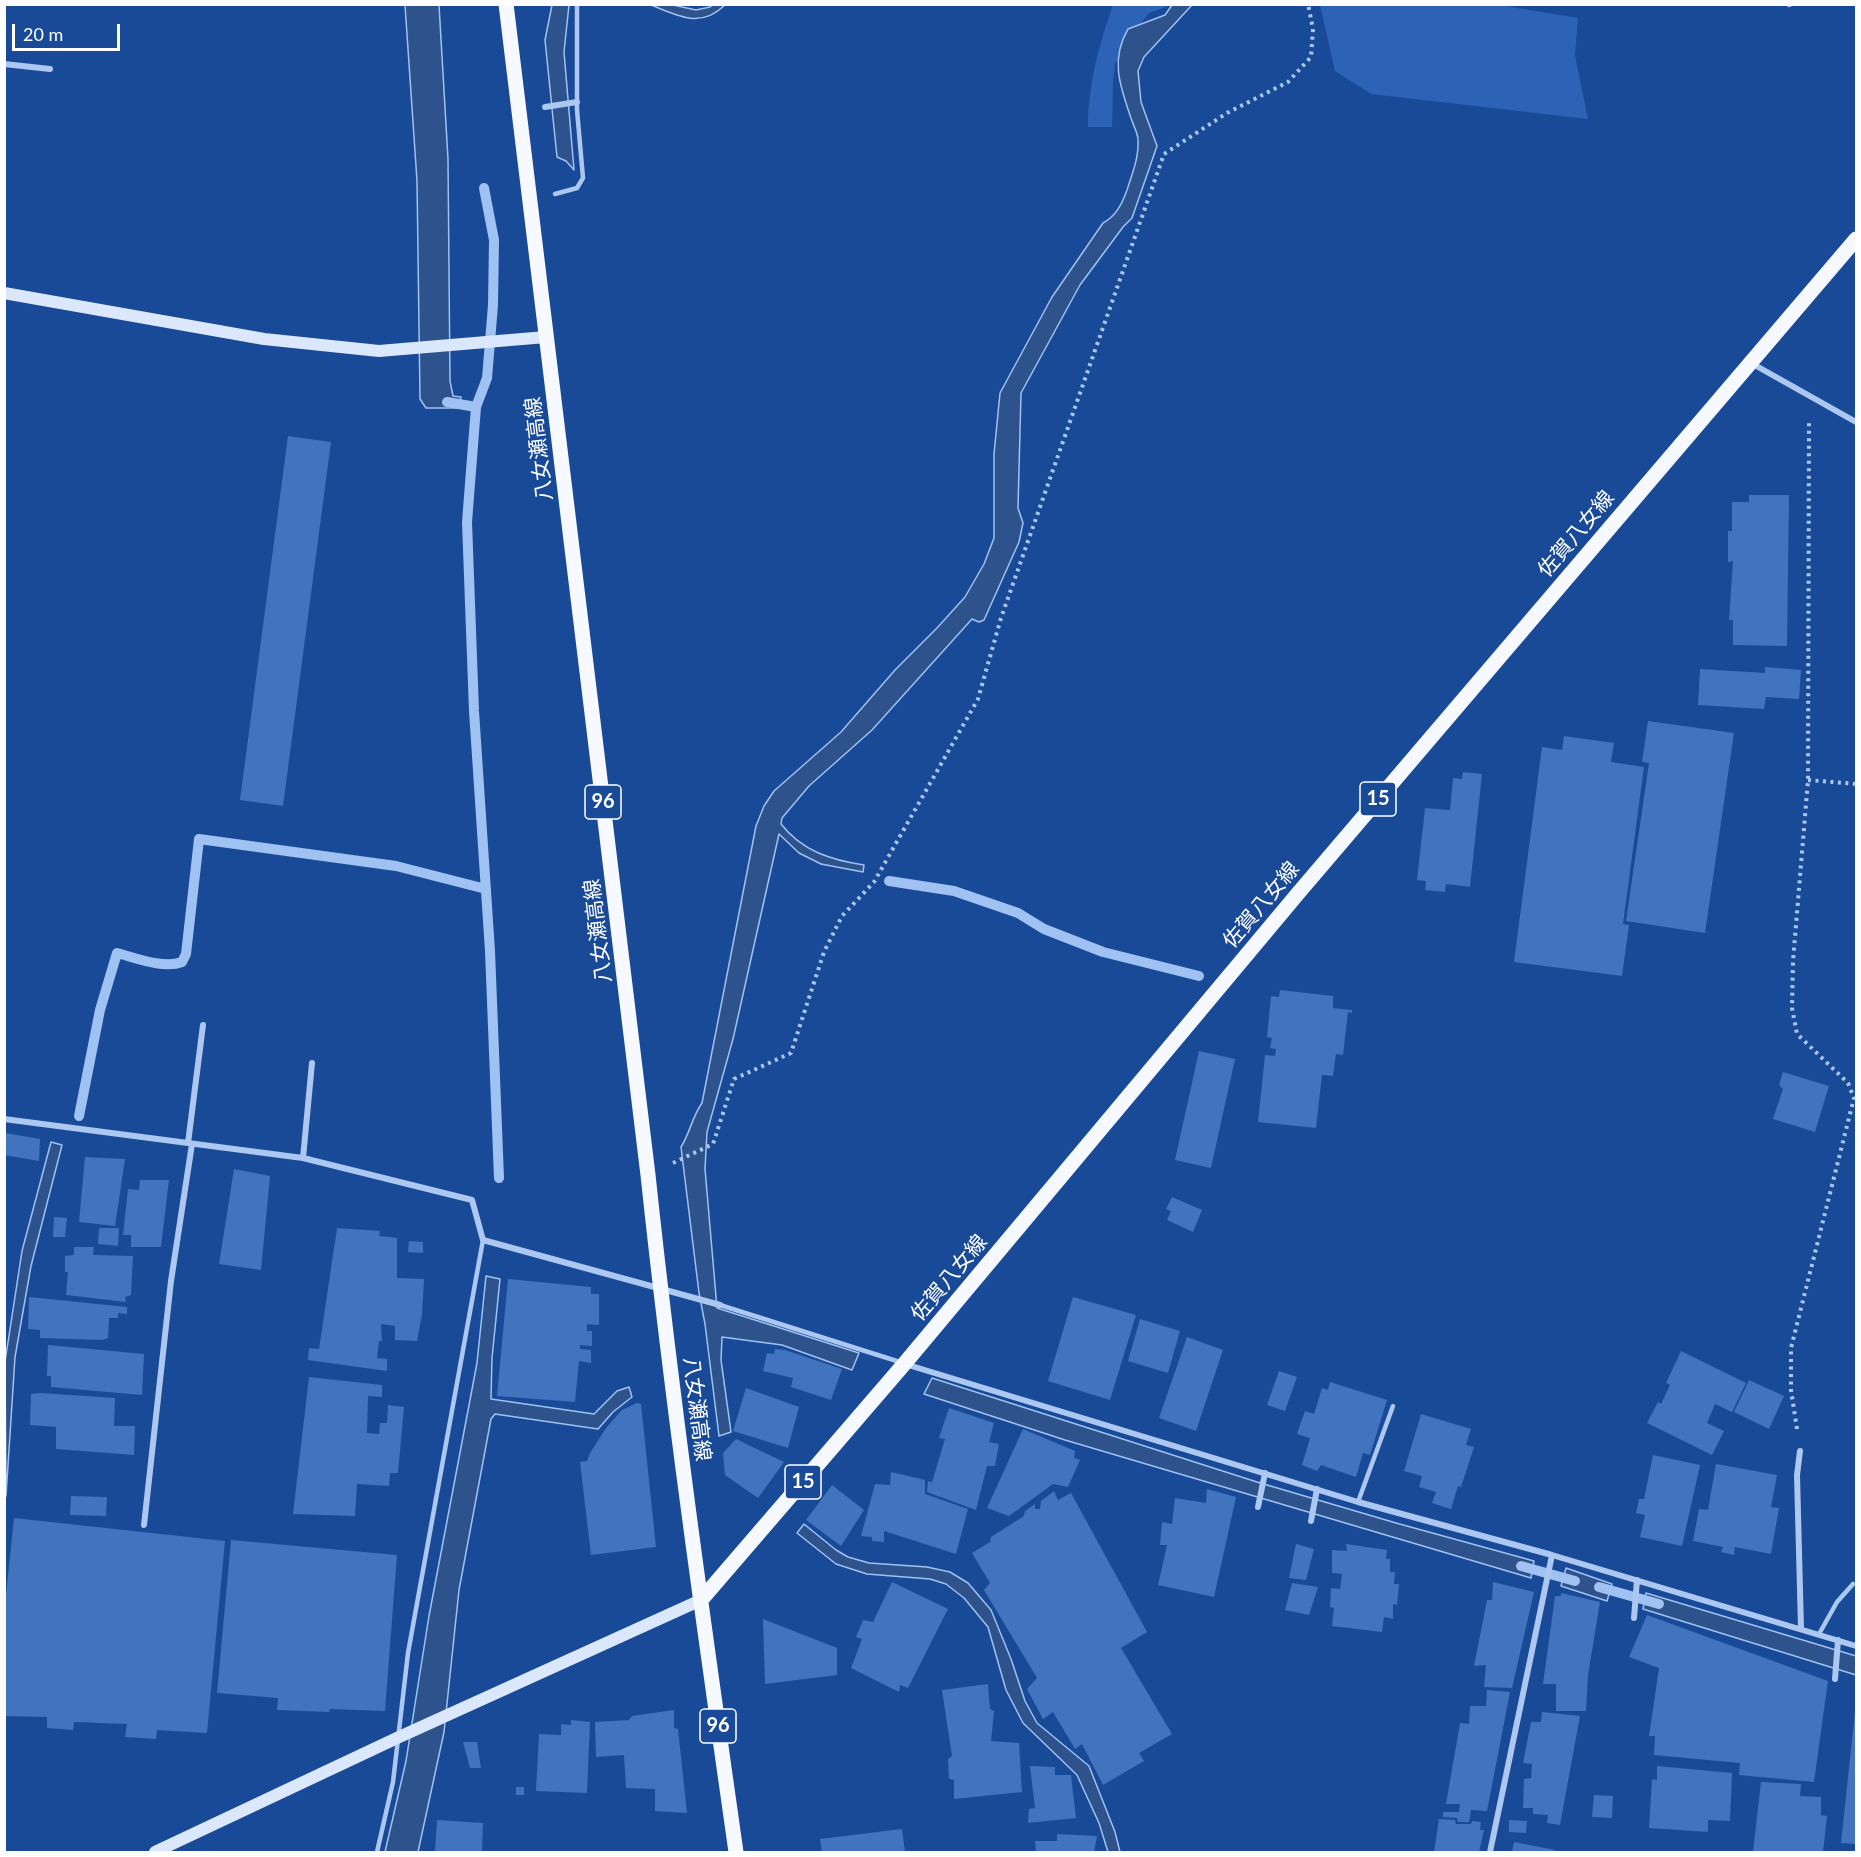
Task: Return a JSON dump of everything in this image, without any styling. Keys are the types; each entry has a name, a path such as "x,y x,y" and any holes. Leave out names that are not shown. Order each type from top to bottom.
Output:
{"main road":[{"name":"八女瀬高線","path":"506,4 660,1288 700,1600 736,1852"},
{"name":"佐賀八女線","path":"700,1600 905,1364 1300,891 1857,239"}],"street":[{"path":"4,64 50,69"},
{"path":"545,107 577,102"},
{"path":"4,293 264,339 379,351 546,337"},
{"path":"1751,363 1857,422"},
{"path":"144,1525 203,1025"},
{"path":"303,1158 312,1063"},
{"path":"4,1119 303,1158 472,1200 483,1240 720,1305"},
{"path":"905,1364 1358,1502 1552,1555 1857,1646"},
{"path":"1800,1451 1797,1475 1801,1628"},
{"path":"1258,1507 1265,1473"},
{"path":"1311,1521 1317,1489"},
{"path":"1490,1852 1552,1555"},
{"path":"1634,1618 1637,1580"},
{"path":"155,1852 400,1736 700,1600"},
{"path":"1835,1679 1838,1640"}],"lane":[{"path":"555,194 577,188 583,178 577,102 577,4"},
{"path":"377,1852 393,1782 408,1653 483,1240"},
{"path":"720,1305 905,1364"},
{"path":"1358,1502 1393,1406"},
{"path":"1819,1634 1837,1602 1852,1584"}],"path":[{"path":"678,1161 713,1144 734,1079 790,1053 824,952 842,916 874,882 978,699 1005,607 1164,154 1227,112 1288,82 1311,57 1312,29 1308,4"},
{"path":"1789,4 1790,10"},
{"path":"1800,1451 1791,1390 1791,1348 1854,1098 1848,1083 1797,1034 1792,1008 1793,961 1808,780 1809,396"},
{"path":"1808,780 1857,784"}],"shaded area":[{"path":"405,5 439,5 448,159 450,381 453,396 461,397 459,408 426,408 420,399 417,181"},
{"path":"552,5 569,5 564,52 574,170 566,161 557,157 545,40"},
{"path":"651,5 673,5 696,10 713,5 725,5 707,17 689,18"},
{"path":"1113,5 1171,5 1149,13 1130,47 1115,63 1112,127 1088,127 1095,65"},
{"path":"1172,5 1192,5 1144,57 1138,71 1141,102 1157,146 1132,218 1080,285 1021,393 1018,508 1023,523 1019,542 984,620 979,622 972,619 872,730 809,786 782,818 781,824 808,848 829,857 864,865 863,872 821,864 799,853 779,834 733,1039 707,1132 705,1169 717,1308 859,1353 852,1370 782,1345 722,1337 721,1360 731,1432 719,1436 681,1147 702,1103 756,826 764,806 774,791 841,732 895,670 965,597 984,564 994,538 994,454 1000,393 1052,297 1103,223 1115,213 1123,200 1135,166 1138,140 1120,84 1119,51 1128,29 1165,15"},
{"path":"1320,5 1499,5 1578,18 1575,56 1588,119 1371,94 1335,71"},
{"path":"51,1142 62,1145 31,1266 15,1357 6,1496 5,1362 22,1251"},
{"path":"486,1276 500,1279 492,1358 491,1399 594,1414 617,1391 629,1387 632,1397 613,1412 598,1429 495,1414 491,1419 459,1590 444,1732 418,1852 385,1852 406,1761 429,1616 477,1363"},
{"path":"932,1378 1257,1482 1534,1561 1531,1578 1065,1440 924,1394"},
{"path":"804,1524 848,1557 869,1563 927,1567 950,1572 968,1583 991,1610 1025,1701 1037,1723 1089,1766 1115,1832 1120,1852 1108,1852 1099,1823 1077,1775 1023,1723 1006,1690 988,1627 964,1598 946,1584 930,1579 867,1574 836,1564 797,1533"},
{"path":"1566,1568 1612,1584 1607,1601 1561,1586"},
{"path":"1646,1593 1856,1656 1856,1675 1643,1609"}],"building":[{"path":"288,436 331,442 283,806 240,800"},
{"path":"1749,495 1789,495 1787,646 1733,645 1733,620 1729,620 1733,561 1728,562 1728,531 1732,531 1732,502 1749,502"},
{"path":"1765,667 1801,670 1799,699 1766,697 1764,709 1698,705 1700,669 1765,673"},
{"path":"1648,721 1734,733 1705,933 1626,921 1649,763 1642,762"},
{"path":"1564,736 1614,743 1611,762 1644,767 1623,924 1629,925 1622,976 1514,962 1542,747 1562,750"},
{"path":"1463,772 1482,774 1470,887 1446,884 1445,892 1425,890 1426,881 1417,880 1425,808 1450,810 1453,778 1462,779"},
{"path":"1280,990 1333,996 1333,1008 1352,1010 1352,1013 1348,1012 1343,1055 1336,1054 1333,1076 1322,1075 1316,1128 1258,1122 1265,1055 1275,1056 1276,1049 1270,1048 1272,1038 1267,1037 1271,996 1279,997"},
{"path":"1199,1051 1235,1059 1211,1168 1175,1160"},
{"path":"1783,1072 1829,1086 1815,1132 1773,1119 1783,1089 1779,1085"},
{"path":"5,1133 40,1139 39,1161 4,1155"},
{"path":"85,1157 125,1159 115,1226 79,1222"},
{"path":"234,1169 270,1176 261,1270 219,1264"},
{"path":"140,1180 169,1180 161,1247 131,1247 131,1235 123,1235 128,1189 139,1190"},
{"path":"1172,1197 1202,1210 1193,1232 1167,1220 1171,1211 1166,1209"},
{"path":"54,1217 67,1218 65,1237 53,1237"},
{"path":"99,1228 119,1228 118,1246 98,1244"},
{"path":"337,1228 380,1231 379,1236 397,1238 397,1278 424,1279 422,1315 417,1341 395,1340 395,1326 381,1324 382,1341 379,1341 377,1358 387,1359 387,1371 308,1360 309,1348 319,1349"},
{"path":"409,1241 423,1242 423,1253 408,1252"},
{"path":"74,1247 94,1247 93,1255 133,1256 131,1295 125,1297 126,1302 66,1295 68,1272 65,1272 65,1256 74,1255"},
{"path":"508,1279 591,1287 591,1294 599,1294 599,1325 587,1324 587,1331 592,1331 592,1346 580,1345 580,1349 591,1350 591,1363 579,1361 575,1402 497,1396"},
{"path":"29,1297 127,1307 127,1314 118,1313 118,1318 109,1318 108,1338 103,1340 40,1338 40,1330 28,1329"},
{"path":"1073,1297 1136,1315 1110,1400 1048,1381"},
{"path":"1140,1319 1180,1331 1168,1373 1128,1361"},
{"path":"1187,1337 1223,1350 1196,1431 1159,1418"},
{"path":"48,1345 144,1354 142,1395 51,1387 51,1376 47,1376"},
{"path":"775,1349 785,1350 842,1369 831,1400 791,1387 793,1378 763,1371 767,1353 774,1354"},
{"path":"1681,1351 1746,1383 1732,1412 1715,1404 1707,1423 1724,1431 1712,1455 1647,1423 1658,1402 1661,1404 1670,1385 1666,1383"},
{"path":"1279,1371 1297,1377 1285,1411 1267,1405"},
{"path":"309,1377 382,1385 382,1397 368,1396 367,1433 379,1434 380,1423 387,1423 388,1405 404,1407 398,1473 390,1473 389,1486 357,1484 355,1516 293,1514"},
{"path":"1749,1380 1784,1396 1769,1429 1734,1412"},
{"path":"1330,1382 1387,1400 1370,1455 1363,1453 1356,1477 1321,1465 1317,1471 1302,1465 1310,1438 1297,1434 1305,1411 1314,1414 1322,1388 1328,1390"},
{"path":"746,1388 799,1407 788,1448 733,1431"},
{"path":"31,1394 115,1398 114,1426 135,1426 134,1455 56,1449 56,1427 30,1425"},
{"path":"637,1403 641,1404 656,1547 591,1555 580,1462 587,1461 606,1428 622,1410"},
{"path":"949,1408 994,1423 989,1442 999,1444 995,1466 987,1466 976,1510 927,1492 928,1481 932,1482 945,1439 939,1438"},
{"path":"1421,1414 1471,1429 1466,1445 1474,1447 1451,1509 1432,1503 1436,1492 1419,1487 1422,1476 1404,1471"},
{"path":"1023,1429 1075,1451 1074,1458 1080,1460 1068,1487 1053,1484 1009,1516 987,1508"},
{"path":"736,1439 784,1462 758,1498 725,1475 723,1453"},
{"path":"1653,1455 1700,1465 1682,1546 1640,1537 1645,1515 1636,1513 1639,1499 1644,1499"},
{"path":"1716,1464 1777,1475 1771,1507 1779,1508 1771,1554 1735,1547 1734,1555 1721,1552 1723,1547 1693,1541 1699,1509 1708,1510"},
{"path":"891,1472 925,1480 925,1494 968,1509 956,1554 884,1531 884,1542 872,1541 872,1537 861,1536 875,1484 890,1485"},
{"path":"832,1485 864,1510 841,1546 806,1520"},
{"path":"1207,1489 1236,1497 1214,1597 1158,1585 1167,1545 1160,1545 1162,1522 1172,1524 1175,1498 1206,1503"},
{"path":"1054,1491 1058,1500 1071,1493 1147,1632 1121,1648 1172,1734 1139,1753 1144,1761 1103,1785 1082,1744 1075,1749 1053,1712 1043,1719 1027,1689 1037,1678 984,1590 990,1583 972,1553 990,1542 991,1537 1024,1516 1025,1511 1035,1504 1035,1509 1040,1509 1041,1501"},
{"path":"71,1496 107,1497 106,1516 70,1515"},
{"path":"14,1518 225,1541 207,1733 157,1730 156,1739 125,1737 127,1724 74,1722 73,1730 47,1728 47,1717 4,1716 4,1614"},
{"path":"231,1540 397,1555 385,1711 277,1710 278,1698 217,1693"},
{"path":"1296,1544 1314,1549 1306,1580 1289,1578"},
{"path":"1346,1544 1387,1550 1386,1559 1390,1559 1390,1572 1395,1572 1394,1584 1399,1584 1397,1605 1393,1604 1393,1619 1384,1617 1382,1632 1332,1626 1334,1608 1330,1607 1331,1588 1340,1589 1342,1574 1332,1573 1332,1550 1347,1551"},
{"path":"892,1582 948,1609 908,1688 900,1685 899,1692 851,1668 862,1639 856,1637 863,1620 873,1622"},
{"path":"1493,1582 1534,1592 1512,1688 1484,1687 1486,1665 1474,1666 1487,1600 1492,1600"},
{"path":"1292,1583 1318,1587 1309,1615 1285,1610"},
{"path":"1561,1593 1600,1602 1588,1675 1586,1711 1556,1711 1556,1684 1543,1684 1555,1596 1561,1596"},
{"path":"1647,1615 1828,1681 1814,1782 1739,1775 1740,1763 1654,1755 1655,1736 1649,1736 1659,1668 1629,1657"},
{"path":"763,1619 837,1648 837,1675 765,1684"},
{"path":"988,1684 990,1709 994,1711 991,1741 1019,1743 1022,1792 954,1799 954,1780 949,1779 948,1759 952,1756 942,1690"},
{"path":"1487,1690 1510,1692 1487,1811 1471,1810 1469,1822 1458,1822 1457,1818 1443,1817 1443,1812 1459,1812 1460,1804 1446,1804 1460,1723 1469,1724 1470,1706 1486,1706"},
{"path":"674,1710 674,1728 678,1729 687,1813 655,1811 655,1789 626,1788 624,1755 596,1757 595,1722 629,1720 632,1716"},
{"path":"1542,1712 1580,1716 1560,1825 1547,1823 1548,1815 1533,1814 1533,1808 1523,1808 1524,1779 1531,1778 1532,1764 1523,1763 1531,1722 1541,1722"},
{"path":"1856,1713 1856,1844 1841,1843"},
{"path":"571,1720 590,1722 587,1793 536,1791 539,1734 561,1735 561,1724 571,1725"},
{"path":"463,1742 477,1742 481,1768 470,1768"},
{"path":"1030,1766 1055,1767 1055,1775 1071,1775 1076,1818 1028,1823 1029,1809 1035,1808"},
{"path":"1657,1766 1732,1773 1730,1821 1708,1820 1708,1832 1649,1828 1652,1779 1657,1780"},
{"path":"1761,1782 1801,1784 1800,1796 1821,1797 1821,1815 1827,1816 1823,1852 1753,1852"},
{"path":"516,1787 524,1787 524,1795 516,1795"},
{"path":"1594,1795 1613,1796 1612,1818 1592,1817"},
{"path":"1439,1819 1455,1820 1456,1824 1481,1822 1480,1830 1484,1830 1479,1852 1434,1852"},
{"path":"437,1820 483,1823 482,1852 435,1852"},
{"path":"1509,1820 1527,1821 1526,1833 1509,1832"},
{"path":"902,1829 905,1852 822,1852 820,1839"},
{"path":"1057,1834 1097,1836 1094,1852 1036,1852 1035,1841 1057,1841"},
{"path":"1514,1842 1555,1850 1554,1852 1512,1852"}],"waterway":[{"path":"484,188 494,240 493,305 487,378 476,407 467,522 474,711 490,951 499,1178"},
{"path":"447,402 476,407"},
{"path":"79,1116 100,1010 117,953 167,964 182,962 186,954 199,839 396,866 486,889"},
{"path":"889,881 954,891 1018,913 1044,929 1103,952 1199,976"},
{"path":"1521,1566 1575,1581"},
{"path":"1599,1587 1659,1604"}]}
